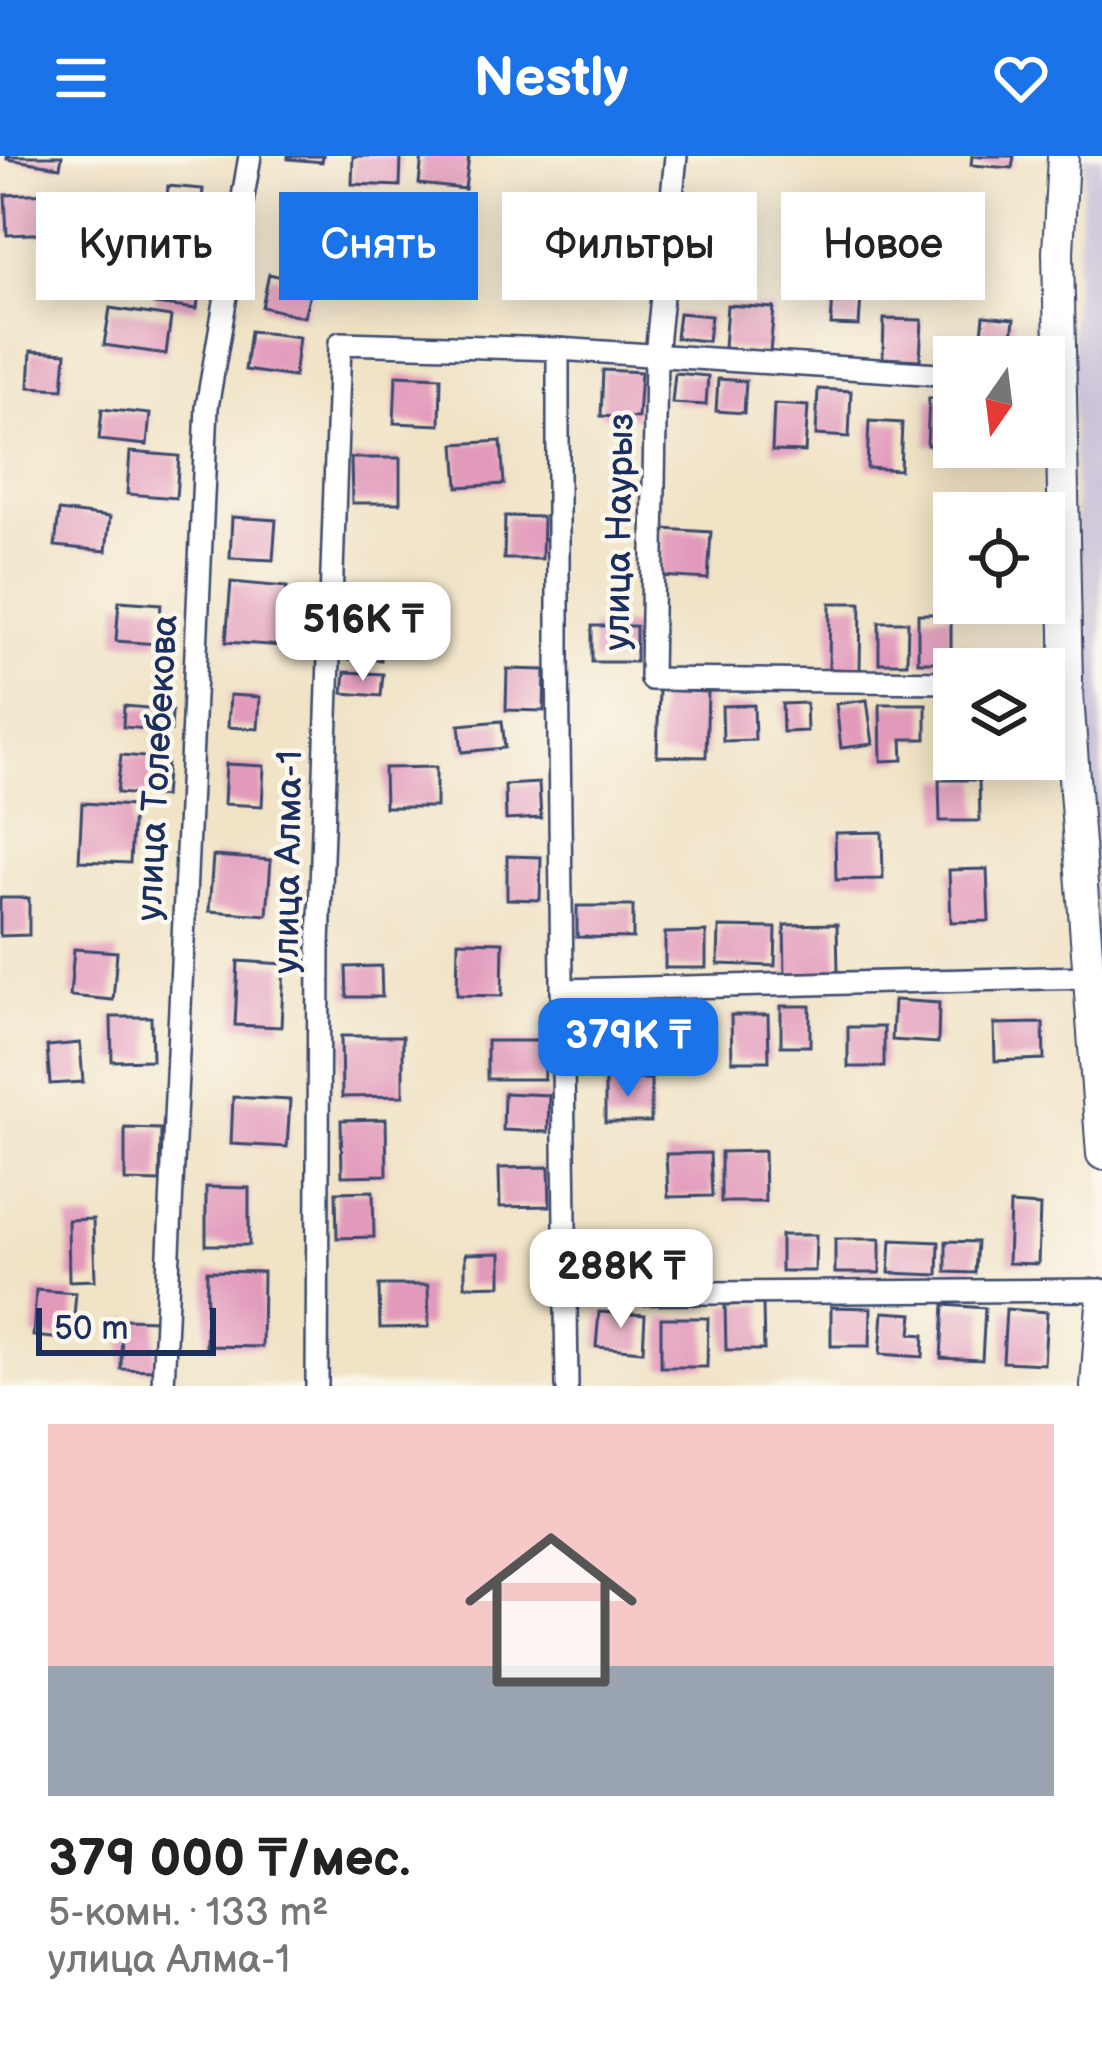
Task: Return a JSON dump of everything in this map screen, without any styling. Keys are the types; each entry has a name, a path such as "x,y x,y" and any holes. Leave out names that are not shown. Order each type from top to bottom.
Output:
{"main road":[{"path":"1054,336 1063,156"},
{"path":"1053,468 1056,648"},
{"path":"1065,766 1102,1154"},
{"path":"1096,1386 1102,1304"}],"street":[{"name":"улица Толебекова","path":"164,1386 207,407 250,156"},
{"name":"улица Наурыз","path":"676,156 656,356 651,679 933,682"},
{"name":"улица Алма-1","path":"317,1386 320,945 340,343 558,349 933,374"},
{"path":"558,349 567,1386"},
{"path":"562,991 1088,977"},
{"path":"568,1294 1102,1290"}],"shaded area":[{"path":"1085,156 1102,156 1102,990 1078,685 1072,318"}],"building":[{"path":"7,156 62,156 60,167"},
{"path":"288,156 323,156 322,162"},
{"path":"353,156 401,156 400,186 352,184"},
{"path":"422,156 469,156 465,189 419,184"},
{"path":"972,156 1014,156 1012,168 971,165"},
{"path":"168,186 203,189 203,192 167,192"},
{"path":"36,194 36,234 7,235 5,195"},
{"path":"269,274 279,276 279,300 308,300 304,317 262,307"},
{"path":"154,300 198,300 197,309 154,304"},
{"path":"833,300 861,300 859,326 831,325"},
{"path":"727,305 774,308 770,352 724,348"},
{"path":"110,308 171,317 166,354 104,345"},
{"path":"679,313 711,316 708,341 676,338"},
{"path":"984,316 1014,319 1012,336 982,336"},
{"path":"884,319 922,320 920,360 883,358"},
{"path":"250,331 299,337 294,377 245,370"},
{"path":"31,351 66,353 63,389 29,387"},
{"path":"603,370 641,372 638,418 601,416"},
{"path":"675,373 708,376 706,405 672,403"},
{"path":"396,375 441,377 440,425 394,423"},
{"path":"718,379 746,381 744,413 716,411"},
{"path":"818,389 851,391 849,437 816,435"},
{"path":"929,398 933,398 933,445 927,445"},
{"path":"774,404 808,406 805,452 772,451"},
{"path":"102,409 150,414 147,445 99,440"},
{"path":"869,421 902,423 900,470 867,468"},
{"path":"501,441 504,484 458,487 455,444"},
{"path":"130,452 179,456 176,498 127,494"},
{"path":"351,458 400,458 400,503 352,503"},
{"path":"59,511 110,517 106,551 55,546"},
{"path":"505,516 543,517 542,559 504,559"},
{"path":"232,517 276,520 273,560 230,558"},
{"path":"663,529 711,532 708,579 660,576"},
{"path":"231,582 287,587 282,646 226,642"},
{"path":"119,601 161,604 158,644 116,641"},
{"path":"830,603 861,603 860,670 829,669"},
{"path":"918,614 933,614 933,624 951,624 951,648 933,648 933,662 918,662"},
{"path":"348,622 382,623 381,660 347,659"},
{"path":"879,622 908,622 907,663 879,663"},
{"path":"592,626 636,626 636,662 592,662"},
{"path":"507,669 545,670 544,711 506,710"},
{"path":"345,672 383,674 381,696 343,693"},
{"path":"659,690 708,692 706,757 657,756"},
{"path":"230,695 260,697 258,729 228,727"},
{"path":"867,700 873,744 841,748 836,704"},
{"path":"806,703 807,731 783,732 782,704"},
{"path":"880,704 926,704 926,739 902,739 903,760 881,761"},
{"path":"754,705 755,740 723,741 722,706"},
{"path":"124,706 172,710 171,731 123,727"},
{"path":"502,721 505,748 462,752 459,725"},
{"path":"121,755 167,759 164,797 117,793"},
{"path":"226,764 264,766 262,806 224,804"},
{"path":"436,767 436,807 385,807 384,768"},
{"path":"939,780 979,780 980,821 940,821"},
{"path":"539,783 541,818 506,820 505,785"},
{"path":"82,803 133,806 130,863 79,861"},
{"path":"882,832 883,879 836,880 835,833"},
{"path":"213,856 271,860 267,915 209,911"},
{"path":"507,856 541,857 540,900 507,899"},
{"path":"987,869 989,921 951,922 949,870"},
{"path":"0,898 29,898 29,935 0,936"},
{"path":"577,906 633,906 633,938 577,937"},
{"path":"837,924 838,973 785,974 784,925"},
{"path":"719,927 776,928 775,966 718,964"},
{"path":"706,932 706,968 665,968 665,933"},
{"path":"458,941 503,942 502,996 457,995"},
{"path":"74,949 117,952 113,1000 70,996"},
{"path":"238,961 284,964 281,1027 235,1025"},
{"path":"381,966 382,997 347,997 346,967"},
{"path":"894,1000 939,1003 938,1043 892,1040"},
{"path":"605,1004 644,1004 644,1045 604,1045"},
{"path":"781,1006 810,1006 810,1046 781,1046"},
{"path":"731,1015 768,1015 769,1061 732,1061"},
{"path":"111,1017 151,1017 152,1060 112,1061"},
{"path":"1043,1023 1044,1059 995,1061 994,1024"},
{"path":"848,1027 884,1027 884,1067 848,1067"},
{"path":"341,1036 403,1036 403,1096 342,1097"},
{"path":"487,1041 543,1041 544,1079 487,1079"},
{"path":"80,1043 83,1082 50,1084 47,1046"},
{"path":"581,1051 616,1051 616,1070 581,1069"},
{"path":"605,1079 651,1079 651,1122 605,1122"},
{"path":"504,1093 549,1095 548,1132 503,1130"},
{"path":"233,1097 290,1100 287,1147 231,1144"},
{"path":"386,1119 387,1175 342,1176 341,1120"},
{"path":"125,1128 161,1129 160,1182 125,1181"},
{"path":"764,1151 765,1202 721,1202 721,1152"},
{"path":"710,1153 712,1196 668,1197 666,1154"},
{"path":"549,1167 550,1206 500,1207 499,1168"},
{"path":"206,1187 249,1188 249,1245 206,1245"},
{"path":"373,1191 374,1237 337,1238 336,1192"},
{"path":"1010,1204 1040,1206 1038,1264 1008,1263"},
{"path":"93,1219 95,1280 69,1281 68,1220"},
{"path":"781,1235 816,1235 815,1271 781,1271"},
{"path":"835,1239 880,1239 880,1273 835,1273"},
{"path":"891,1240 939,1242 938,1275 889,1273"},
{"path":"946,1241 977,1242 975,1273 946,1272"},
{"path":"501,1253 501,1285 465,1286 465,1254"},
{"path":"207,1271 263,1272 262,1347 206,1346"},
{"path":"379,1285 428,1285 429,1327 380,1328"},
{"path":"36,1290 76,1293 72,1340 33,1336"},
{"path":"763,1304 764,1350 726,1350 725,1305"},
{"path":"944,1305 985,1308 982,1360 941,1358"},
{"path":"831,1307 871,1308 870,1346 831,1346"},
{"path":"1006,1309 1047,1312 1044,1364 1003,1362"},
{"path":"599,1312 645,1315 643,1351 596,1347"},
{"path":"883,1312 913,1314 911,1334 924,1335 923,1357 880,1354"},
{"path":"661,1318 708,1318 707,1367 661,1367"},
{"path":"122,1319 157,1320 155,1370 121,1369"}]}
